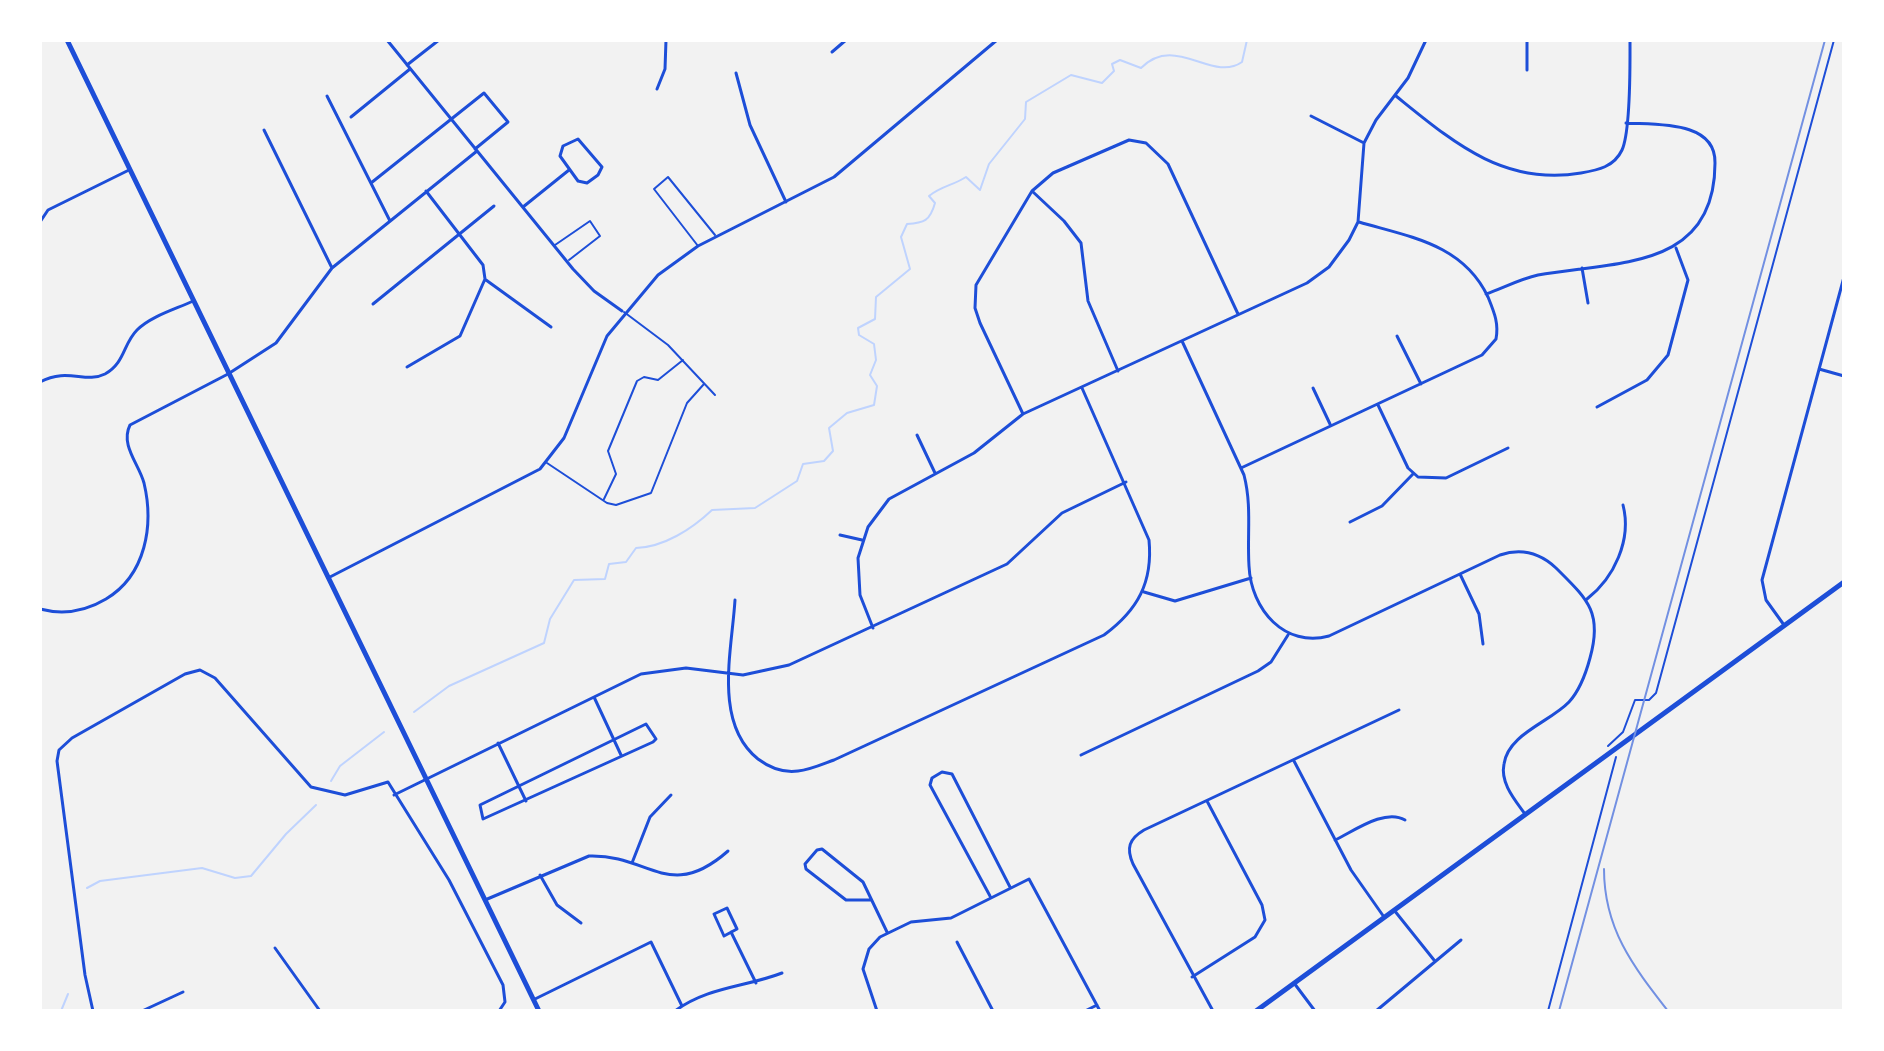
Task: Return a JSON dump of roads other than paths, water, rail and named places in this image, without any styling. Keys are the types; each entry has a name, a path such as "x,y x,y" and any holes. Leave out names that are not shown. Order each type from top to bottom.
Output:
{"main road":[{"path":"67,40 539,1011"},
{"path":"1256,1011 1844,582"}],"street":[{"path":"387,40 567,262 594,291 624,312"},
{"path":"351,117 439,40"},
{"path":"657,89 665,69 666,40"},
{"path":"832,52 846,40"},
{"path":"988,40 992,45"},
{"path":"328,578 516,484 547,463 571,423 594,361 624,312 658,275 698,246 834,177 997,40"},
{"path":"873,628 857,577 862,540 878,511 889,499 974,453 1023,414 1307,283 1341,255 1358,222 1364,143 1376,120 1396,96 1426,40"},
{"path":"1527,40 1527,70"},
{"path":"1396,96 1447,137 1507,168 1552,177 1607,167 1622,151 1630,40"},
{"path":"736,73 750,125 786,202"},
{"path":"40,609 83,610 112,595 126,582 140,559 148,529 144,483 126,441 127,430 138,418 228,374 284,335 332,268 508,122 484,93 371,183"},
{"path":"327,96 390,221"},
{"path":"1311,116 1364,143"},
{"path":"1486,294 1534,276 1652,258 1676,248 1694,232 1705,210 1715,174 1714,151 1698,132 1626,123"},
{"path":"264,130 332,268"},
{"path":"578,139 602,167 587,183 578,181 569,170 561,151 569,142 578,139"},
{"path":"1023,414 980,323 974,291 1032,191 1053,173 1113,144 1129,140 1146,143 1168,164 1238,314"},
{"path":"40,222 48,210 129,170"},
{"path":"523,207 569,170"},
{"path":"407,367 460,336 485,279 483,265 426,191"},
{"path":"1032,191 1064,221 1081,243 1088,301 1118,371"},
{"path":"373,304 494,206"},
{"path":"1241,468 1421,384 1491,348 1496,339 1497,320 1486,294 1474,272 1456,255 1433,244 1358,222"},
{"path":"1597,407 1647,380 1668,355 1688,280 1676,248"},
{"path":"1582,268 1588,303"},
{"path":"1784,625 1766,600 1762,580 1844,277"},
{"path":"485,279 551,327"},
{"path":"40,382 61,373 94,378 102,375 118,364 135,332 143,325 193,301"},
{"path":"1397,336 1421,384"},
{"path":"1182,341 1241,468 1250,498 1251,578 1267,615 1288,635 1309,639 1329,636 1507,553 1527,552 1552,564 1587,599 1596,631 1587,669 1577,692 1513,746 1503,765 1507,787 1525,814"},
{"path":"1819,369 1844,376"},
{"path":"735,600 730,709 740,739 766,765 784,771 801,771 834,760 1104,635 1127,616 1144,591 1149,540 1082,388"},
{"path":"1313,388 1331,426"},
{"path":"1377,404 1413,474 1426,479 1446,478 1508,448"},
{"path":"917,435 935,473"},
{"path":"1350,522 1382,506 1413,474"},
{"path":"394,795 651,671 686,668 731,674 766,672 789,665 1007,564 1062,513 1126,482"},
{"path":"1587,599 1609,580 1615,567 1625,530 1623,505"},
{"path":"840,535 862,540"},
{"path":"1460,574 1479,614 1483,644"},
{"path":"1144,591 1175,601 1251,578"},
{"path":"1081,755 1258,671 1271,662 1288,635"},
{"path":"93,1011 85,975 57,761 59,750 72,738 185,674 200,670 215,678 311,787 345,795 388,782 465,908 503,985 505,1002 499,1011"},
{"path":"594,697 621,757"},
{"path":"1213,1011 1191,977 1133,864 1129,845 1135,835 1399,710"},
{"path":"646,724 656,739 486,820 479,810 480,805 614,739 646,724"},
{"path":"498,743 526,801"},
{"path":"1294,761 1351,870 1384,917"},
{"path":"991,897 930,785 932,778 942,772 952,774 1010,887"},
{"path":"632,863 650,817 671,795"},
{"path":"1191,977 1255,937 1265,920 1262,905 1207,801"},
{"path":"1335,840 1384,817 1391,815 1405,820"},
{"path":"870,900 846,900 806,869 805,864 817,850 822,849 863,882 887,932"},
{"path":"485,900 589,856 632,863 663,875 683,875 707,868 728,851"},
{"path":"540,875 557,905 581,923"},
{"path":"877,1011 863,974 873,942 911,922 951,918 1029,879 1100,1011"},
{"path":"727,908 737,929 731,932 724,936 714,914 727,908"},
{"path":"1394,910 1434,961"},
{"path":"731,932 756,983"},
{"path":"1376,1011 1461,940"},
{"path":"533,999 651,942 682,1006"},
{"path":"957,942 993,1011"},
{"path":"275,948 320,1011"},
{"path":"675,1011 708,992 756,983 782,973"},
{"path":"1294,983 1315,1011"},
{"path":"142,1011 183,992"},
{"path":"1085,1011 1097,1005"}],"lane":[{"path":"698,246 654,189 668,177 716,236"},
{"path":"554,246 586,220 599,231 598,237 567,262"},
{"path":"624,312 683,360 715,395"},
{"path":"603,500 616,474 608,451 637,381 644,377 658,380 683,360"},
{"path":"547,463 603,500 616,505 651,493 687,403 704,384"}],"waterway":[{"path":"414,712 449,686 544,643 550,619 574,580 605,579 609,564 626,562 636,548 677,536 712,510 755,508 797,481 803,464 824,461 833,451 829,428 847,413 874,405 877,386 870,375 876,360 874,344 859,335 858,328 875,319 876,297 910,269 901,237 907,224 922,222 931,214 935,203 929,196 966,177 980,190 989,164 1025,119 1026,102 1071,75 1102,83 1114,71 1112,64 1120,60 1141,68 1167,55 1230,67 1242,62 1247,40"},
{"path":"331,781 340,766 384,732"},
{"path":"87,888 100,881 202,868 235,878 251,876 286,834 316,805"},
{"path":"61,1011 68,994"}],"railway":[{"path":"1559,1011 1825,40"},
{"path":"1604,869 1609,910 1623,946 1668,1011"}]}
